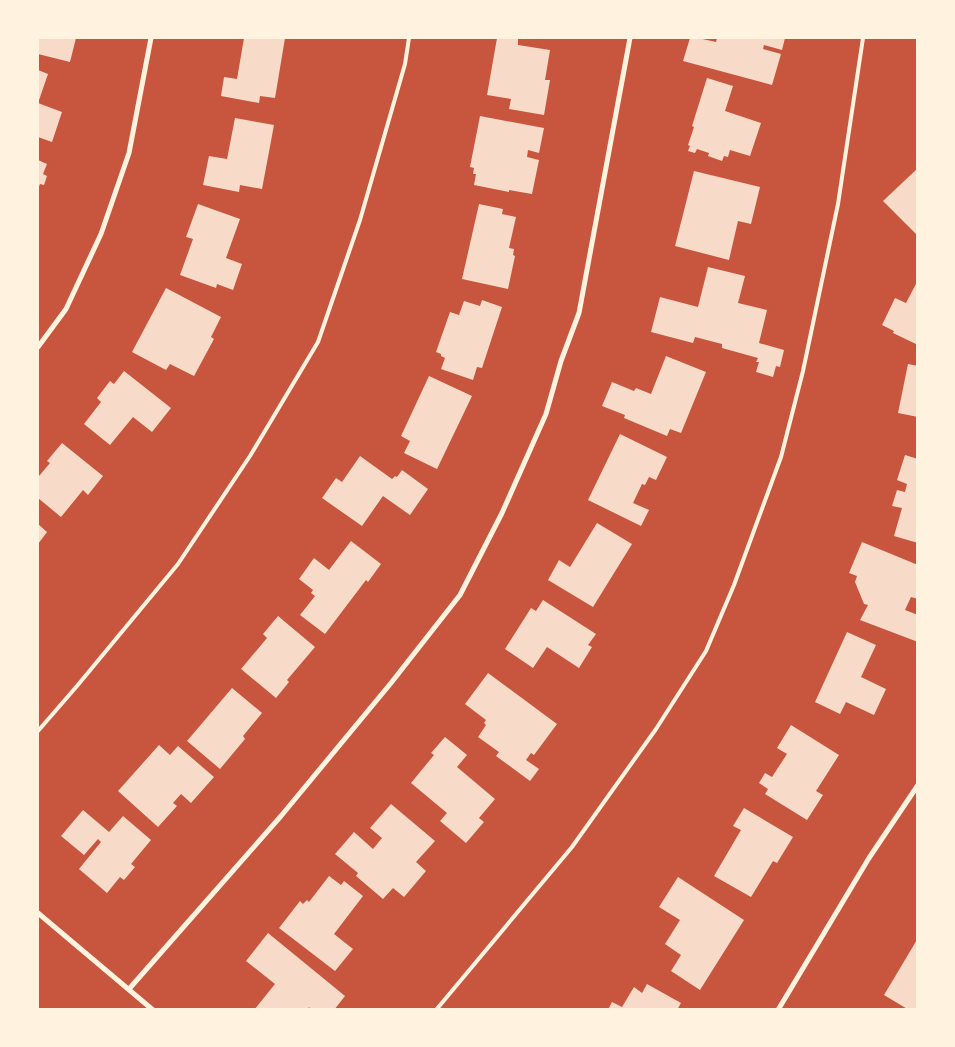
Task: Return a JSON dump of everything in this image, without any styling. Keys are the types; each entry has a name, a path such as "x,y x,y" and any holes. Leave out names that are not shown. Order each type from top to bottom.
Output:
{"street":[{"path":"38,348 66,309 101,234 129,153 151,38"},
{"path":"129,989 281,816 391,683 460,595 502,514 546,414 561,361 578,313 630,38"},
{"path":"778,1010 869,858 918,785"},
{"path":"38,913 153,1010"}],"lane":[{"path":"38,731 178,564 250,456 318,342 360,220 404,64 409,38"},
{"path":"436,1010 572,847 656,729 709,643 734,585 781,457 803,371 838,204 863,38"}],"building":[{"path":"38,38 76,38 70,62 38,54"},
{"path":"244,38 285,38 275,98 260,96 259,103 221,96 224,77 237,79"},
{"path":"497,38 518,39 518,45 550,50 545,80 550,80 544,115 509,109 511,99 487,95"},
{"path":"690,38 716,42 717,38 785,38 782,50 764,45 763,49 781,54 772,85 683,61"},
{"path":"38,70 48,74 38,103"},
{"path":"707,78 733,86 725,111 761,123 750,156 730,150 728,157 724,156 722,161 708,156 709,153 697,149 695,153 688,151 694,127 692,126"},
{"path":"38,103 62,112 52,142 38,137"},
{"path":"480,116 544,128 539,153 528,150 527,157 539,160 532,194 509,190 509,192 474,185 476,174 473,174 474,168 470,167"},
{"path":"235,118 274,125 262,189 240,185 239,192 203,185 209,156 227,159"},
{"path":"38,160 47,164 43,174 47,176 44,185 40,184 38,189"},
{"path":"918,168 918,236 883,201"},
{"path":"694,171 760,187 751,224 738,221 729,260 675,246"},
{"path":"198,204 240,219 226,258 242,264 233,290 217,284 216,288 180,275 193,239 186,237"},
{"path":"479,204 503,209 502,214 516,217 509,248 514,249 513,255 515,256 508,289 462,279"},
{"path":"708,267 745,276 738,303 767,310 759,343 784,350 780,367 776,366 773,377 756,372 759,362 756,362 758,358 722,348 722,344 695,337 693,343 651,332 660,297 698,307"},
{"path":"918,280 918,345 893,333 894,331 882,325 895,298 906,303"},
{"path":"166,288 221,317 211,337 214,339 194,376 170,364 166,370 132,352"},
{"path":"482,300 502,307 482,368 477,367 473,380 441,369 445,358 436,352 450,312 459,315 464,301 480,306"},
{"path":"666,356 706,372 681,433 670,429 667,436 624,418 625,415 602,406 612,382 634,391 636,388 651,394"},
{"path":"908,364 918,366 918,417 898,413"},
{"path":"124,371 171,408 152,432 133,417 110,445 84,424 101,402 97,398 110,381 114,384"},
{"path":"429,376 472,396 437,469 404,453 410,441 401,436"},
{"path":"620,434 667,457 656,480 649,477 645,485 642,484 633,503 649,510 641,526 588,500"},
{"path":"62,443 103,476 88,495 83,490 61,517 38,498 38,475 50,463 47,461"},
{"path":"905,455 918,459 918,543 894,536 902,508 892,506 897,490 905,492 907,484 897,480"},
{"path":"360,456 392,479 395,476 397,477 402,470 428,489 410,515 383,496 362,526 322,498 336,478 342,482"},
{"path":"597,523 632,544 593,607 548,580 559,560 570,567"},
{"path":"38,524 47,532 38,544"},
{"path":"351,541 381,564 368,582 366,580 325,634 300,615 315,596 311,593 313,590 299,579 314,558 329,570"},
{"path":"862,542 918,565 918,599 911,597 905,610 918,615 918,642 860,620 868,605 864,604 855,582 857,576 849,573"},
{"path":"543,600 596,634 588,645 592,647 579,668 547,647 533,668 505,649 531,608 536,611"},
{"path":"278,616 315,647 287,680 289,682 276,698 241,669 267,638 263,634"},
{"path":"847,632 876,645 861,677 886,689 874,715 846,702 840,714 815,702"},
{"path":"488,673 557,724 534,755 531,753 526,760 539,769 530,781 496,756 499,752 478,737 486,725 484,723 486,720 465,704"},
{"path":"232,688 262,713 243,736 245,739 220,769 187,741"},
{"path":"791,725 839,755 816,791 823,795 807,820 765,794 768,789 759,783 765,773 772,777 787,754 777,748"},
{"path":"445,737 467,755 457,767 495,799 479,818 484,822 466,843 440,821 447,813 411,783 434,755 431,753"},
{"path":"159,745 170,755 178,746 214,777 191,803 181,794 173,803 177,806 158,827 118,791"},
{"path":"391,804 435,841 416,862 426,871 404,897 393,888 383,899 356,876 358,873 335,854 354,832 373,849 382,838 370,828"},
{"path":"744,808 793,837 777,863 773,861 751,897 714,876 741,830 733,826"},
{"path":"83,810 109,832 123,816 151,840 131,864 135,867 124,880 120,877 107,893 79,869 101,842 98,839 84,855 61,836"},
{"path":"329,876 341,885 344,881 363,896 334,934 353,949 335,971 279,928 300,901 303,904 307,900 309,902"},
{"path":"678,877 744,920 700,990 671,971 681,955 665,944 680,920 659,907"},
{"path":"268,933 345,996 334,1010 311,1010 309,1007 307,1010 254,1010 275,984 246,961"},
{"path":"918,938 918,1010 909,1010 884,995"},
{"path":"647,984 681,1003 677,1010 608,1010 612,1002 622,1007 634,987 642,993"}]}
